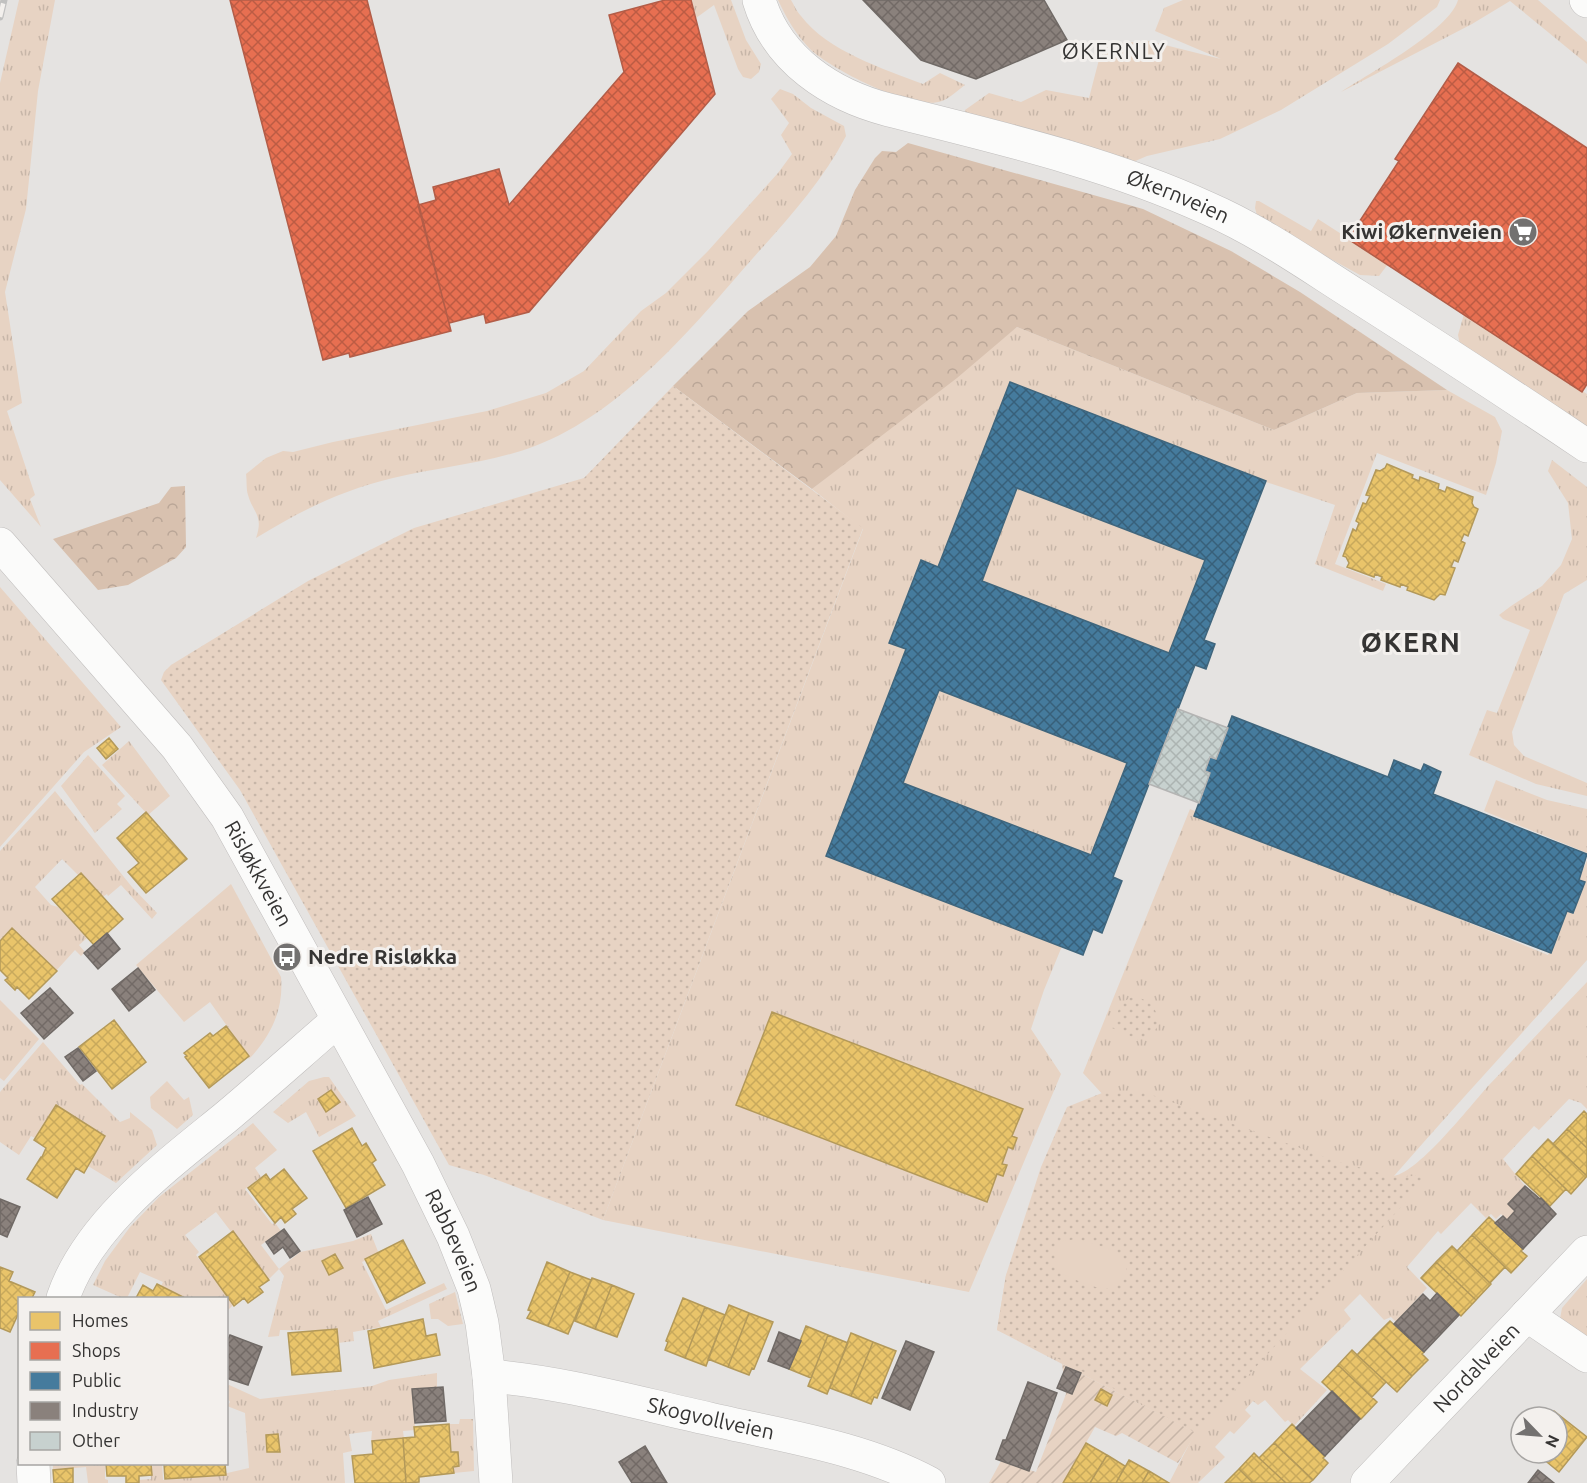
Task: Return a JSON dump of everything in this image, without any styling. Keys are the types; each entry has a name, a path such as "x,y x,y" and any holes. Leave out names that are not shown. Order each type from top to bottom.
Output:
{"street":[{"name":"Økernveien","path":"759,0 773,32 789,56 807,72 830,85 874,105 1090,164 1208,208 1303,261 1587,446"},
{"name":"Risløkkveien","path":"0,544 151,717 201,779 227,817 255,865 338,1020"},
{"path":"64,1297 70,1278 111,1219 175,1158 338,1020"},
{"name":"Rabbeveien","path":"338,1020 418,1164 453,1236 474,1289 482,1323 489,1376 495,1483"},
{"name":"Nordalveien","path":"1367,1483 1587,1252"},
{"path":"1527,1315 1587,1356"},
{"name":"Skogvollveien","path":"489,1376 554,1384 787,1437 896,1466 929,1483"},
{"path":"33,1465 34,1483"}],"green space":[{"path":"19,0 55,0 38,91 26,209 5,292 22,403 7,411 35,495 30,499 41,527 0,480 0,83"},
{"path":"691,0 731,0 746,40 761,64 759,72 751,79 743,77 738,69 714,5 696,18"},
{"path":"778,0 791,0 812,28 857,58 923,84 940,73 965,85 945,100 929,103 894,95 874,87 837,68 811,50 792,26"},
{"path":"1183,0 1440,0 1437,7 1388,44 1281,110 1220,139 1147,156 1126,165 966,114 965,110 989,93 1021,102 1046,90 1089,98 1102,48 1119,43 1149,41 1221,59 1155,31 1164,8"},
{"path":"1458,0 1538,0 1587,42 1587,64 1510,1 1472,24 1341,92 1425,38 1452,12"},
{"path":"780,89 793,94 811,108 844,126 846,136 815,185 779,229 681,339 626,390 567,431 535,446 483,461 374,483 305,510 256,538 259,524 248,495 246,474 266,458 283,451 293,452 487,411 546,393 584,371 641,311 666,293 708,251 778,173 792,154 781,135 789,123 771,99"},
{"path":"908,143 1143,209 1231,251 1300,292 1447,390 1357,393 1274,430 1017,327 957,378 812,489 673,386 748,311 810,267 836,236 855,190 875,158 882,151 896,152"},
{"path":"1256,201 1311,231 1318,219 1388,264 1379,276 1360,275 1258,219"},
{"path":"1464,314 1587,394 1587,430 1460,345 1458,335"},
{"path":"1017,327 1274,430 1357,393 1447,390 1495,417 1502,431 1496,463 1486,495 1377,453 1335,564 1386,584 1383,591 1315,564 1335,505 1254,478 1044,990 1031,1029 1061,1074 969,1292 603,1220 863,529 812,489"},
{"path":"673,386 863,528 603,1220 484,1175 449,1165 240,790 161,680 164,672 171,665 308,581 414,528 584,478"},
{"path":"1552,460 1587,487 1587,580 1564,594 1512,732 1514,745 1524,756 1587,783 1587,796 1536,784 1469,755 1487,710 1497,713 1530,630 1503,619 1499,615 1542,586 1561,565 1572,539 1568,503 1548,471"},
{"path":"185,486 186,547 176,558 128,585 98,590 53,539 159,503 171,487"},
{"path":"0,587 121,727 84,752 0,847"},
{"path":"129,741 170,796 148,815 102,765"},
{"path":"88,755 125,796 117,804 122,809 95,833 61,786"},
{"path":"1496,780 1547,800 1587,809 1587,853 1484,811"},
{"path":"55,791 132,887 157,913 152,919 121,885 108,896 107,894 101,898 62,859 35,887 51,905 58,907 87,938 79,945 85,952 81,956 75,950 55,972 11,929 0,941 0,851"},
{"path":"1190,809 1548,955 1587,860 1587,960 1394,1176 1405,1172 1430,1151 1587,982 1587,1109 1581,1103 1569,1099 1539,1130 1534,1126 1503,1159 1525,1186 1509,1205 1516,1213 1507,1220 1501,1214 1496,1219 1491,1214 1486,1218 1471,1203 1441,1234 1438,1231 1407,1267 1427,1288 1396,1322 1391,1317 1384,1320 1360,1294 1344,1310 1351,1319 1300,1369 1327,1390 1294,1426 1288,1420 1285,1422 1265,1400 1258,1405 1253,1401 1245,1410 1251,1416 1234,1434 1230,1431 1215,1447 1225,1457 1198,1483 1169,1483 1195,1433 997,1330 1006,1275 1105,1097 1083,1073"},
{"path":"231,884 281,977 278,1011 264,1041 249,1059 225,1029 227,1026 210,1002 184,1022 136,965"},
{"path":"1134,996 1152,1005 1160,1023 1152,1034 1139,1040 1112,1028 1121,1003"},
{"path":"0,1000 39,1039 4,1081 0,1078"},
{"path":"43,1042 80,1085 82,1084 120,1122 130,1118 130,1112 152,1130 157,1145 116,1183 88,1166 105,1137 55,1106 35,1138 31,1136 19,1155 0,1142 0,1092"},
{"path":"329,1077 356,1116 319,1137 306,1112 288,1123 273,1112 309,1081"},
{"path":"167,1081 184,1100 189,1097 193,1115 177,1129 151,1108 150,1097"},
{"path":"1141,1091 1336,1161 1395,1177 1430,1175 1196,1433 1063,1361 997,1330 1006,1275 1041,1167 1067,1107 1102,1093"},
{"path":"253,1123 277,1150 255,1168 261,1177 245,1189 272,1224 275,1223 281,1231 261,1245 279,1269 268,1280 216,1212 185,1235 199,1252 196,1255 234,1304 228,1310 228,1297 180,1297 160,1288 163,1282 140,1272 128,1297 120,1297 93,1285 105,1261 130,1227 159,1197"},
{"path":"371,1234 379,1254 362,1262 386,1310 444,1283 447,1289 378,1321 381,1327 353,1332 354,1341 338,1343 337,1331 280,1330 279,1336 268,1337 284,1276 279,1269 300,1252 353,1241"},
{"path":"1077,1239 1105,1248 1120,1256 1125,1262 1126,1273 1119,1283 1108,1288 1101,1288 1057,1272 1054,1252 1063,1241"},
{"path":"1587,1279 1587,1343 1560,1319 1562,1308"},
{"path":"455,1292 463,1324 448,1326 438,1319 431,1319 429,1304"},
{"path":"1062,1364 1196,1433 1178,1463 1122,1433 1116,1436 1095,1427 1063,1483 989,1483 1001,1461 1036,1472 1066,1394"},
{"path":"437,1373 437,1388 415,1422 415,1430 403,1431 404,1439 371,1442 372,1431 349,1434 352,1451 343,1453 345,1483 139,1483 139,1480 151,1479 150,1465 162,1465 163,1480 223,1474 249,1468 245,1413 228,1406 230,1402 228,1384 260,1399 372,1386 389,1380"},
{"path":"460,1419 473,1419 474,1471 454,1473 449,1424 459,1424"},
{"path":"53,1465 105,1465 105,1479 108,1483 88,1483 86,1467 53,1470"}],"building: Homes":[{"path":"1387,464 1413,475 1412,478 1419,481 1420,477 1439,484 1438,489 1445,492 1447,487 1473,497 1472,503 1478,509 1468,536 1464,534 1461,541 1465,543 1458,562 1454,560 1451,567 1455,568 1445,595 1440,594 1434,600 1407,590 1408,587 1401,584 1400,587 1381,580 1382,577 1375,574 1374,577 1347,567 1349,563 1343,556 1353,529 1356,531 1359,523 1356,521 1363,503 1366,504 1370,496 1366,495 1376,470 1380,471"},
{"path":"109,738 118,749 106,759 97,748"},
{"path":"146,812 187,859 146,893 128,872 139,863 117,838"},
{"path":"81,873 123,919 94,945 52,899"},
{"path":"12,928 57,971 29,999 17,987 15,990 5,980 8,978 0,970 0,941"},
{"path":"772,1012 1023,1109 1012,1136 1017,1138 1013,1149 1008,1147 1002,1164 1007,1165 1003,1176 997,1174 987,1202 736,1105"},
{"path":"114,1020 146,1062 112,1089 79,1047"},
{"path":"226,1026 249,1056 209,1088 184,1053 210,1033 213,1036"},
{"path":"331,1090 340,1102 326,1112 318,1099"},
{"path":"56,1105 105,1136 84,1173 76,1168 57,1198 27,1179 46,1148 34,1140"},
{"path":"1584,1111 1587,1114 1587,1148 1567,1129"},
{"path":"352,1128 362,1146 366,1143 376,1160 372,1163 385,1185 346,1208 313,1151"},
{"path":"1567,1129 1587,1148 1587,1176 1553,1144"},
{"path":"1548,1139 1587,1176 1571,1194 1532,1156"},
{"path":"1532,1156 1566,1189 1550,1206 1516,1174"},
{"path":"284,1169 307,1198 292,1209 296,1214 285,1223 281,1217 275,1223 248,1188 266,1174 270,1180"},
{"path":"1489,1217 1523,1249 1521,1251 1527,1256 1511,1273 1472,1235"},
{"path":"233,1231 269,1280 259,1287 263,1292 248,1303 244,1298 234,1306 199,1257"},
{"path":"1472,1235 1505,1267 1490,1283 1457,1251"},
{"path":"403,1240 425,1283 387,1303 365,1259"},
{"path":"1452,1246 1491,1284 1476,1300 1436,1262"},
{"path":"335,1254 343,1268 329,1275 322,1261"},
{"path":"547,1262 570,1272 548,1326 527,1318"},
{"path":"1436,1262 1476,1300 1461,1316 1421,1278"},
{"path":"0,1267 13,1272 9,1281 35,1292 32,1297 18,1297 18,1314 10,1332 0,1328"},
{"path":"570,1272 591,1280 568,1334 548,1326"},
{"path":"592,1278 612,1285 595,1329 575,1321"},
{"path":"157,1284 183,1297 137,1297 143,1285 153,1291"},
{"path":"612,1285 634,1294 617,1337 595,1329"},
{"path":"683,1298 705,1307 685,1358 665,1350 668,1342 666,1341"},
{"path":"729,1305 749,1313 728,1367 708,1359"},
{"path":"705,1307 725,1315 706,1366 685,1358"},
{"path":"749,1313 773,1322 754,1369 752,1368 749,1375 728,1367"},
{"path":"423,1319 426,1336 436,1334 440,1355 374,1368 368,1331"},
{"path":"1390,1321 1424,1352 1422,1354 1428,1360 1412,1376 1373,1338"},
{"path":"806,1326 828,1335 811,1378 789,1369"},
{"path":"337,1329 341,1371 292,1375 288,1333"},
{"path":"851,1333 873,1342 851,1396 830,1388"},
{"path":"828,1335 848,1343 827,1394 808,1386"},
{"path":"1373,1338 1412,1376 1397,1392 1357,1355"},
{"path":"873,1342 896,1351 877,1398 874,1397 871,1404 851,1396"},
{"path":"1352,1350 1386,1382 1372,1397 1338,1365"},
{"path":"1338,1365 1377,1402 1361,1419 1322,1382"},
{"path":"1101,1389 1112,1395 1107,1406 1095,1400"},
{"path":"1569,1423 1587,1437 1569,1460"},
{"path":"449,1424 451,1452 458,1452 459,1466 453,1467 454,1473 419,1477 419,1482 406,1483 403,1438 415,1437 414,1427"},
{"path":"1292,1424 1325,1456 1323,1458 1328,1463 1313,1480 1274,1443"},
{"path":"278,1434 280,1452 267,1452 266,1435"},
{"path":"403,1438 406,1483 355,1483 352,1456 373,1454 372,1441"},
{"path":"1086,1443 1107,1455 1090,1483 1063,1483"},
{"path":"1274,1443 1313,1480 1309,1483 1286,1483 1259,1458"},
{"path":"1254,1453 1286,1483 1253,1483 1239,1469"},
{"path":"1107,1455 1125,1466 1116,1483 1090,1483"},
{"path":"1129,1460 1149,1471 1142,1483 1116,1483"},
{"path":"106,1465 151,1465 152,1475 139,1476 139,1483 126,1483 126,1476 107,1476"},
{"path":"164,1465 225,1465 226,1475 165,1479"},
{"path":"1551,1465 1565,1465 1559,1472"},
{"path":"73,1468 73,1483 54,1483 53,1470"},
{"path":"1239,1469 1253,1483 1225,1483"},
{"path":"1149,1471 1169,1483 1142,1483"}],"building: Shops":[{"path":"230,0 367,0 451,331 350,357 349,353 323,360"},
{"path":"665,0 691,0 715,94 529,312 486,323 484,314 449,323 418,205 436,200 433,187 499,169 509,205 624,72 609,15"},
{"path":"1458,63 1587,148 1587,384 1582,392 1348,239 1399,161 1395,159"}],"building: Public":[{"path":"1010,382 1266,481 1204,640 1215,644 1206,669 1195,665 1113,877 1122,881 1102,933 1093,929 1083,955 826,856 906,649 889,643 921,560 938,567","holes":["1017,488 1205,560 1169,653 982,581","939,690 1127,763 1091,855 903,783"]},
{"path":"1232,716 1388,777 1394,760 1421,771 1424,764 1441,772 1433,794 1587,854 1579,880 1585,882 1573,913 1567,911 1551,953 1194,816 1210,773 1205,771 1210,757 1216,759"}],"building: Industry":[{"path":"863,0 1044,0 1067,40 976,79 921,60"},
{"path":"107,933 120,949 98,969 84,953"},
{"path":"138,968 155,990 129,1011 112,989"},
{"path":"50,988 73,1013 44,1039 21,1013"},
{"path":"78,1048 96,1071 83,1081 65,1057"},
{"path":"1525,1186 1541,1198 1556,1214 1523,1249 1495,1223 1503,1216 1507,1220 1515,1211 1508,1204"},
{"path":"368,1197 382,1224 357,1237 344,1210"},
{"path":"0,1199 20,1207 7,1237 0,1234"},
{"path":"284,1229 300,1251 290,1258 283,1247 274,1254 266,1242"},
{"path":"1437,1293 1459,1315 1424,1352 1394,1324 1423,1294 1430,1301"},
{"path":"779,1332 801,1341 789,1369 768,1361"},
{"path":"230,1335 262,1347 248,1385 228,1379"},
{"path":"906,1341 934,1352 910,1410 882,1398"},
{"path":"1066,1367 1081,1373 1072,1394 1057,1388"},
{"path":"1028,1382 1057,1393 1029,1471 996,1459 1003,1440 1006,1440"},
{"path":"443,1387 446,1421 415,1423 412,1389"},
{"path":"1332,1391 1360,1419 1325,1456 1296,1428"},
{"path":"645,1446 667,1483 632,1483 619,1462"},
{"path":"1538,1470 1554,1483 1528,1483"}],"building: Other":[{"path":"1178,709 1228,728 1216,759 1210,757 1205,771 1210,773 1199,803 1149,784"}],"railway":[{"path":"0,17 4,0"}],"place":[{"name":"Kiwi Økernveien","path":"1523,232"},
{"name":"Nedre Risløkka","path":"287,957"}],"district":[{"name":"ØKERNLY","path":"1114,51"},
{"name":"ØKERN","path":"1411,643"}]}
